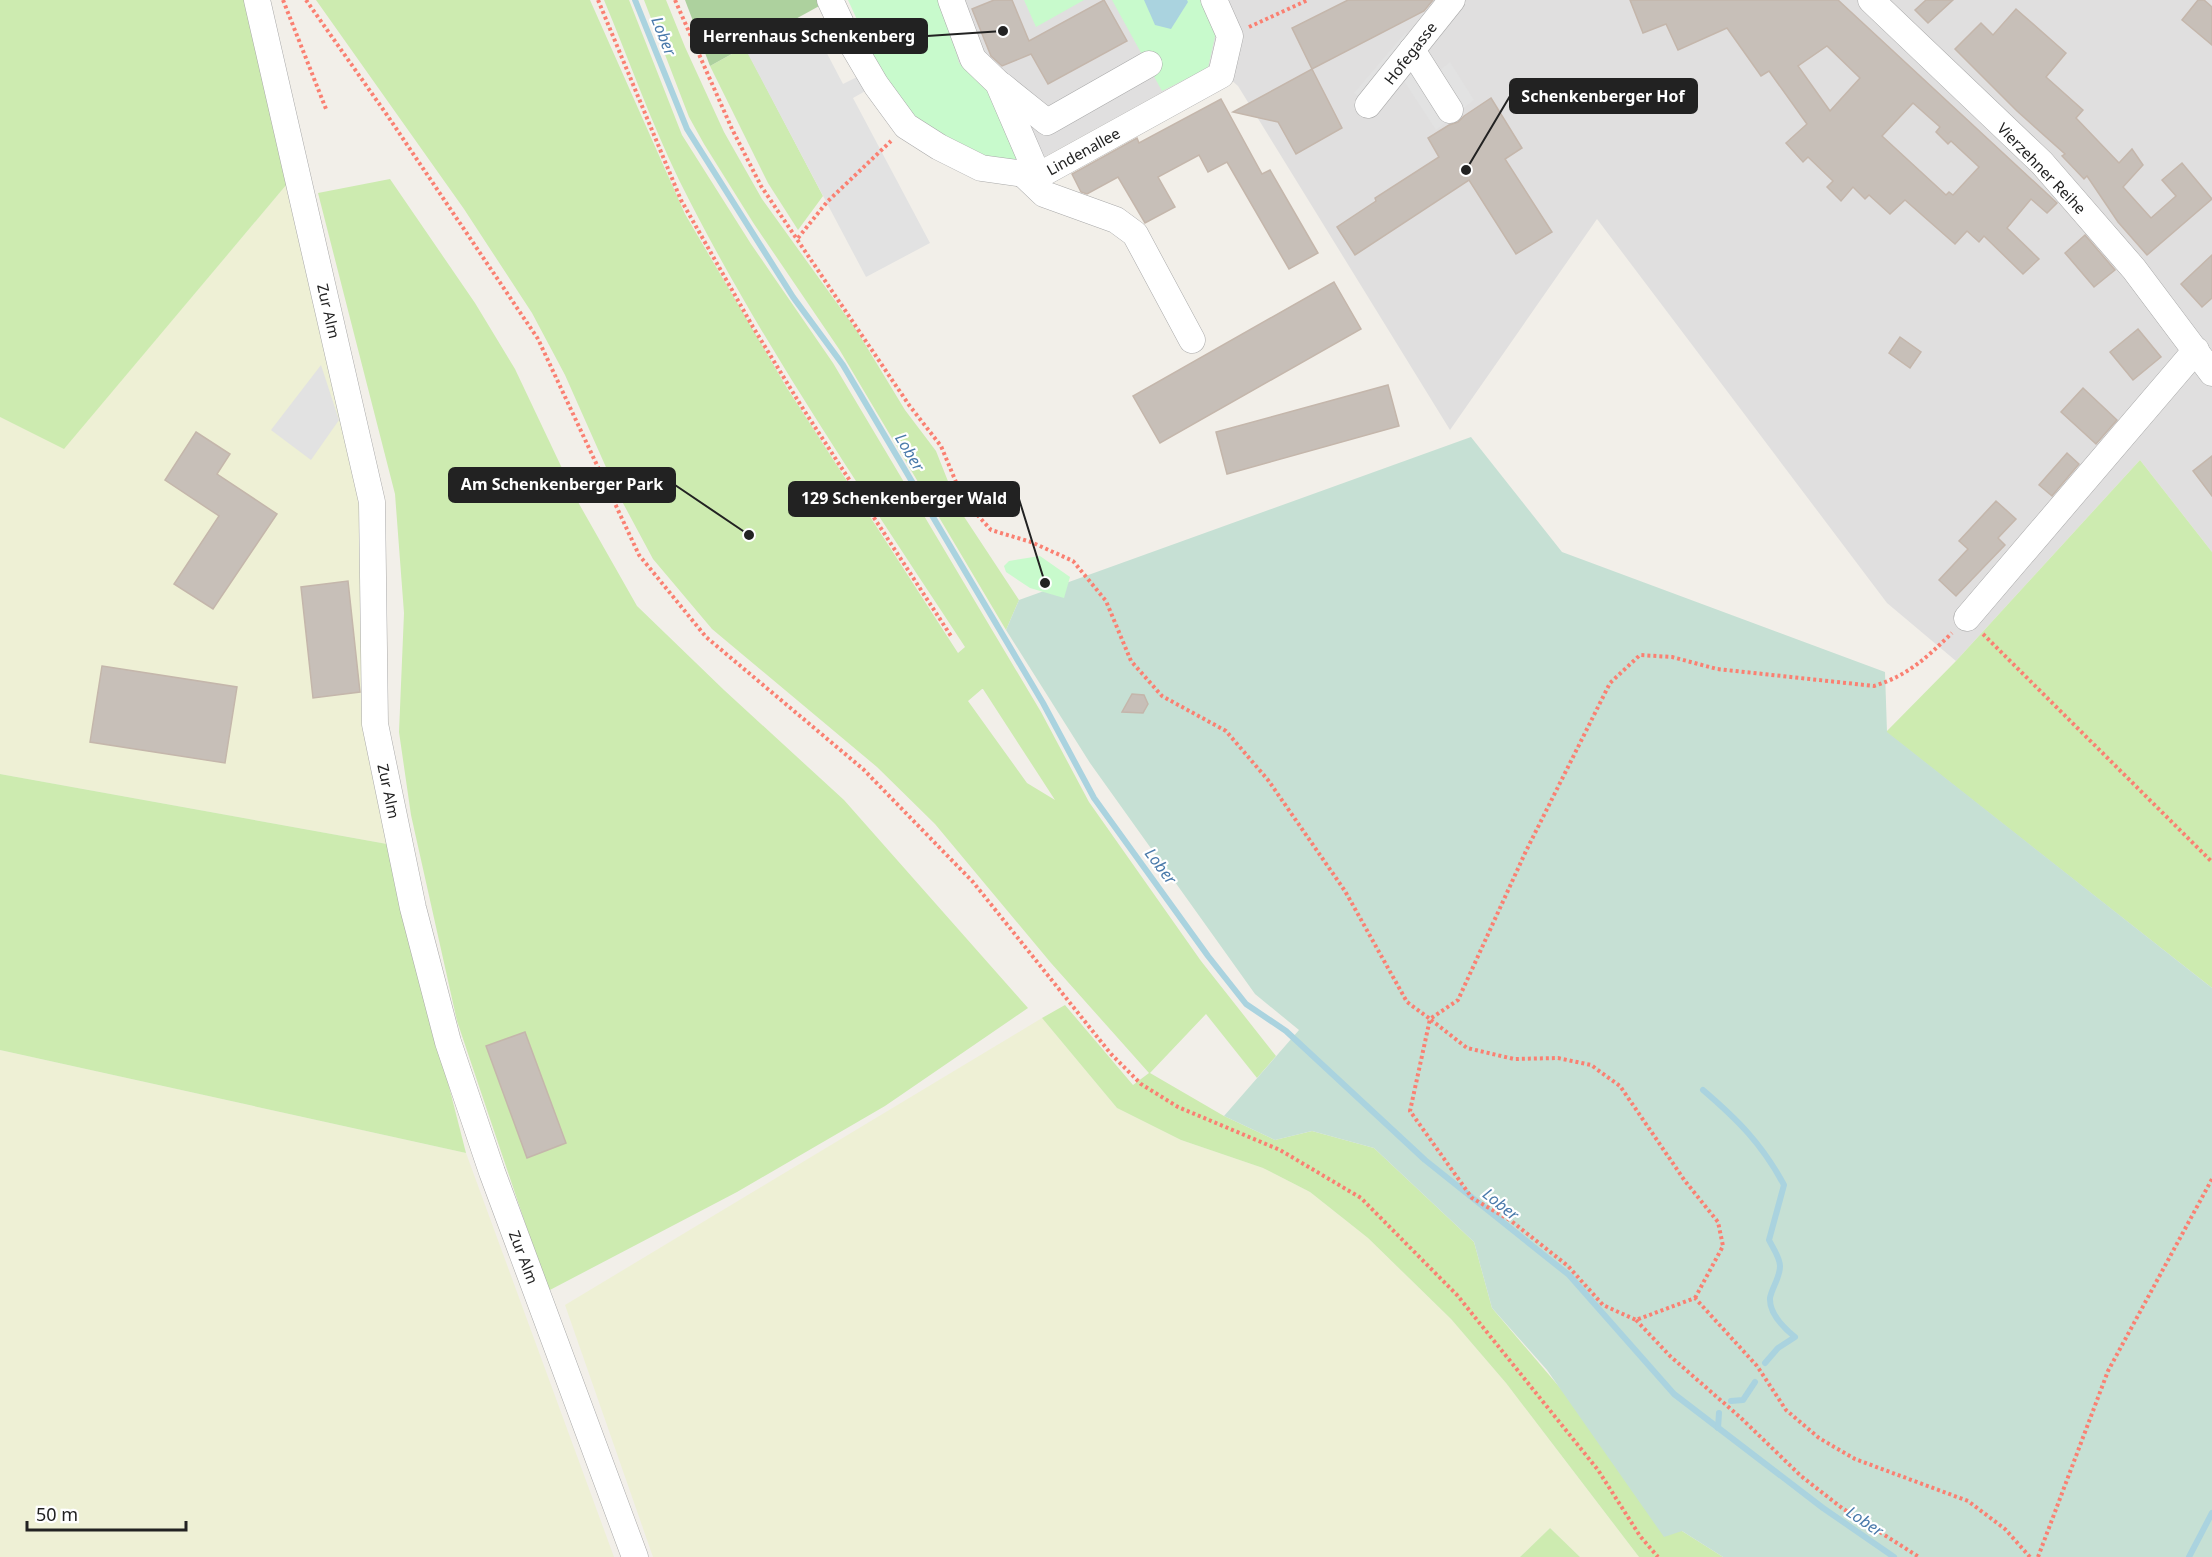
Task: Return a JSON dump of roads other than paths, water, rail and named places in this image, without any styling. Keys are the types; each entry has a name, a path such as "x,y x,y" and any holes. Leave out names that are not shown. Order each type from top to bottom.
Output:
{"street":[{"name":"Zur Alm","path":"258,0 372,502 375,724 413,908 448,1042 492,1172 635,1557"},
{"path":"830,0 846,34 876,85 906,126 939,147 981,168 1030,175"},
{"path":"951,0 973,59 998,83 1047,122 1149,64"},
{"name":"Lindenallee","path":"1030,175 1221,75 1230,36 1214,0"},
{"name":"Hofegasse","path":"1368,105 1452,0"},
{"name":"Vierzehner Reihe","path":"1871,0 2042,163 2134,269 2212,373"},
{"path":"1412,50 1450,110"},
{"path":"998,83 1030,175 1044,194 1116,220 1135,234 1192,340"},
{"path":"1967,618 2196,350"}],"water":[{"path":"1144,0 1187,0 1188,2 1171,29 1155,25"}],"waterway":[{"name":"Lober","path":"635,0 687,129 793,297 843,365 1043,703 1094,798 1208,956 1246,1004 1286,1031 1425,1160 1569,1275 1674,1394 1823,1508 1894,1557"},
{"path":"1703,1090 1748,1133 1767,1157 1784,1185 1769,1240 1780,1263 1779,1275 1771,1294 1770,1304 1778,1320 1795,1337 1778,1348 1765,1363"},
{"path":"1731,1401 1743,1400 1755,1382"},
{"path":"1718,1428 1719,1413"},
{"path":"2189,1557 2212,1513"}],"place":[{"name":"Herrenhaus Schenkenberg","path":"1003,31"},
{"name":"Schenkenberger Hof","path":"1466,170"},
{"name":"Am Schenkenberger Park","path":"749,535"},
{"name":"129 Schenkenberger Wald","path":"1045,583"}]}
